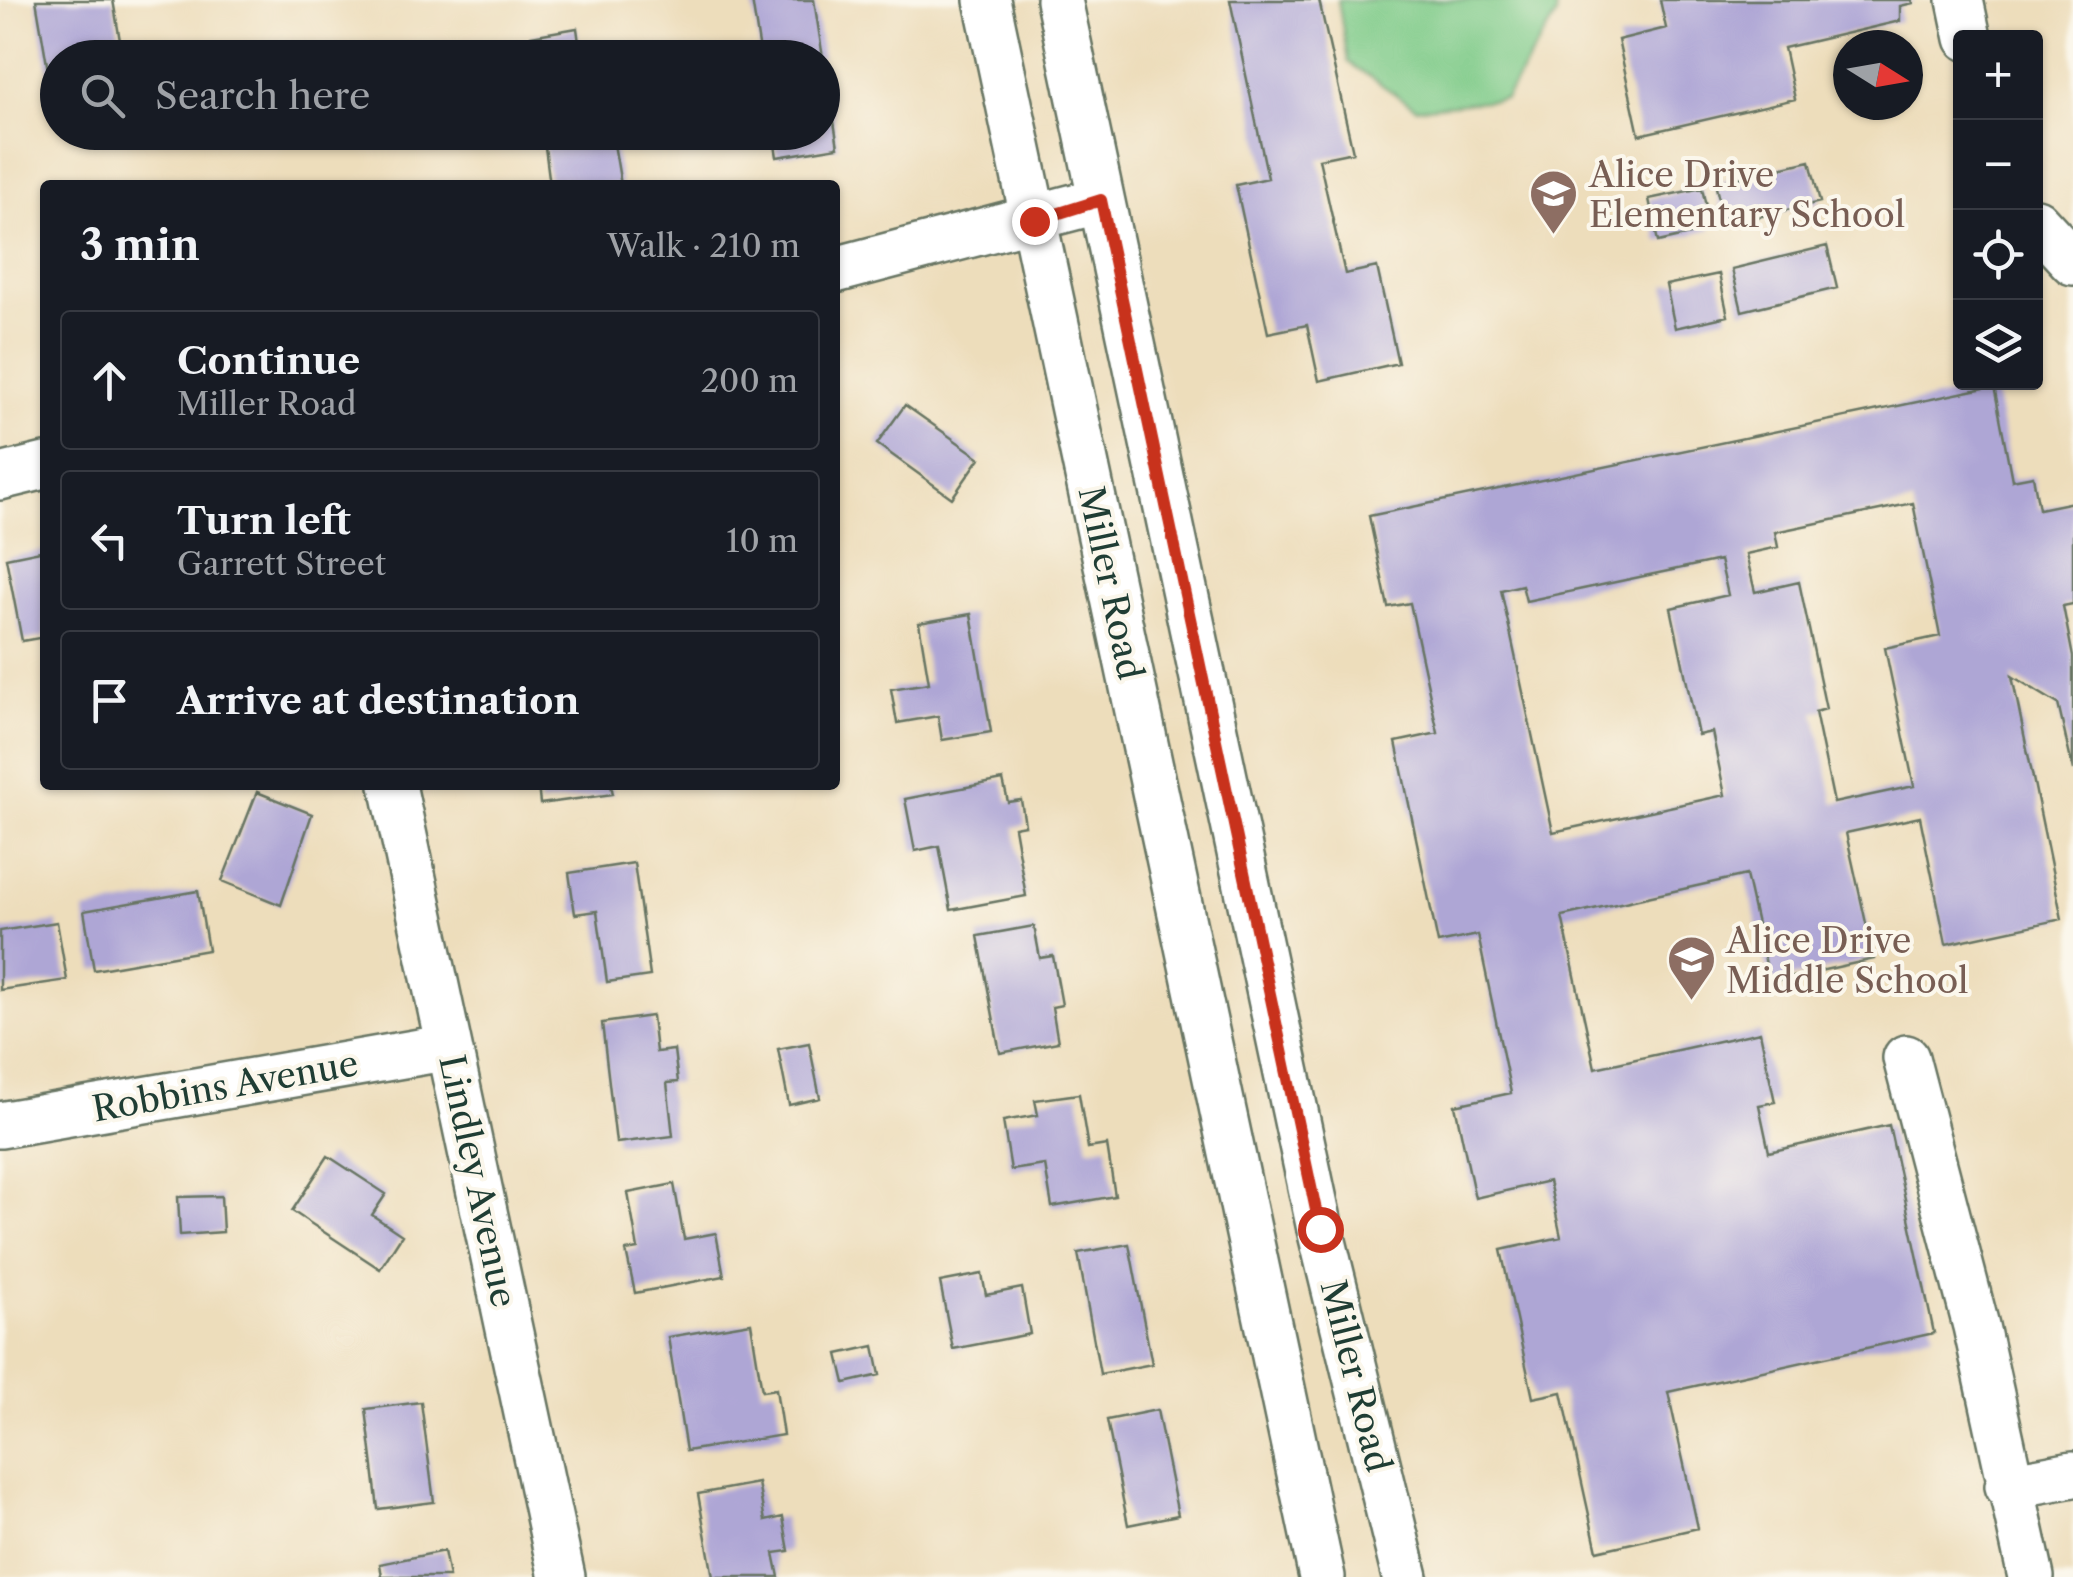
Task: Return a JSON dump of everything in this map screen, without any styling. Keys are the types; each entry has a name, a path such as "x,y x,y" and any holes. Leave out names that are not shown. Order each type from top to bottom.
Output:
{"street":[{"name":"Miller Road","path":"987,0 1322,1577"},
{"name":"Miller Road","path":"1059,0 1320,1229 1405,1577"},
{"path":"1960,0 1966,30"},
{"path":"840,269 1034,221 1101,200"},
{"path":"2043,230 2073,262"},
{"path":"0,478 40,467"},
{"name":"Lindley Avenue","path":"394,790 562,1577"},
{"name":"Robbins Avenue","path":"0,1125 450,1047"},
{"path":"1906,1058 1976,1326 2031,1577"},
{"path":"2008,1486 2073,1474"}],"green space":[{"path":"1338,0 1557,0 1556,15 1505,99 1416,108 1348,62"}],"building":[{"path":"36,0 113,0 120,40 43,40"},
{"path":"752,0 814,0 820,40 758,40"},
{"path":"1230,0 1319,0 1353,152 1319,159 1345,274 1377,267 1398,363 1319,381 1307,325 1268,333 1236,185 1268,178"},
{"name":"Alice Drive Elementary School","path":"1660,0 1913,3 1900,6 1900,21 1861,30 1833,30 1833,37 1784,48 1795,99 1639,135 1618,40 1666,28"},
{"path":"577,28 579,40 531,40 531,36"},
{"path":"545,150 615,150 620,180 549,180"},
{"path":"776,150 820,150 777,157"},
{"path":"1810,161 1820,202 1725,225 1715,183"},
{"path":"1702,188 1711,230 1658,242 1649,199"},
{"path":"1827,246 1837,288 1742,311 1732,269"},
{"path":"1719,274 1728,316 1675,328 1666,285"},
{"name":"Alice Drive Middle School","path":"1975,390 1995,390 2012,480 2033,476 2039,509 2073,502 2073,604 2063,606 2073,657 2073,770 2058,704 2012,676 2062,919 1946,944 1920,817 1846,833 1874,959 1770,982 1746,875 1562,916 1595,1068 1760,1032 1775,1102 1759,1105 1769,1152 1889,1125 1934,1333 1668,1392 1698,1528 1597,1551 1562,1392 1533,1398 1501,1250 1561,1237 1549,1181 1475,1198 1455,1105 1511,1093 1478,935 1438,943 1396,742 1438,733 1410,603 1388,607 1369,516","holes":["1913,503 1940,636 1885,648 1914,786 1834,803 1815,712 1826,709 1799,582 1755,592 1746,554 1778,547 1775,532","1720,560 1728,595 1671,608 1698,735 1712,732 1725,795 1553,832 1501,590 1522,585 1526,601"]},
{"path":"905,405 980,458 952,498 877,444"},
{"path":"40,551 40,638 22,641 6,558"},
{"path":"971,614 991,732 942,740 938,716 897,723 891,689 929,683 919,623"},
{"path":"1003,780 1008,802 1021,800 1025,825 1014,827 1026,896 951,910 939,846 915,851 905,799"},
{"path":"539,790 612,790 613,794 540,804"},
{"path":"257,792 312,814 281,905 222,881"},
{"path":"634,863 650,976 607,982 597,911 575,914 569,873"},
{"path":"198,891 208,950 94,970 84,911"},
{"path":"57,922 67,980 0,990 0,931"},
{"path":"1034,926 1040,958 1053,956 1062,1005 1052,1007 1058,1042 1000,1053 978,936"},
{"path":"652,1016 656,1052 674,1050 678,1082 667,1083 673,1136 616,1143 602,1023"},
{"path":"809,1043 820,1098 789,1105 778,1049"},
{"path":"1079,1094 1088,1148 1107,1145 1115,1196 1052,1207 1045,1165 1011,1170 1003,1121 1038,1115 1035,1100"},
{"path":"328,1156 386,1194 372,1215 402,1235 380,1269 292,1211"},
{"path":"674,1184 684,1239 716,1233 724,1276 635,1293 626,1251 638,1249 628,1193"},
{"path":"221,1196 223,1232 180,1235 178,1197"},
{"path":"1129,1244 1152,1364 1100,1374 1078,1253"},
{"path":"982,1274 986,1295 1022,1288 1030,1334 953,1349 940,1282"},
{"path":"751,1323 762,1391 776,1389 783,1435 686,1451 668,1337"},
{"path":"874,1346 880,1375 845,1383 838,1354"},
{"path":"421,1402 434,1502 378,1509 366,1409"},
{"path":"1157,1410 1178,1515 1128,1525 1107,1420"},
{"path":"758,1483 765,1521 783,1517 789,1551 774,1553 779,1577 713,1577 698,1494"},
{"path":"444,1551 449,1577 382,1577 380,1564"}],"place":[{"name":"Alice Drive Elementary School","path":"1554,236"},
{"name":"Alice Drive Middle School","path":"1691,1002"}],"route":[{"path":"1034,221 1101,200 1320,1229"}]}
